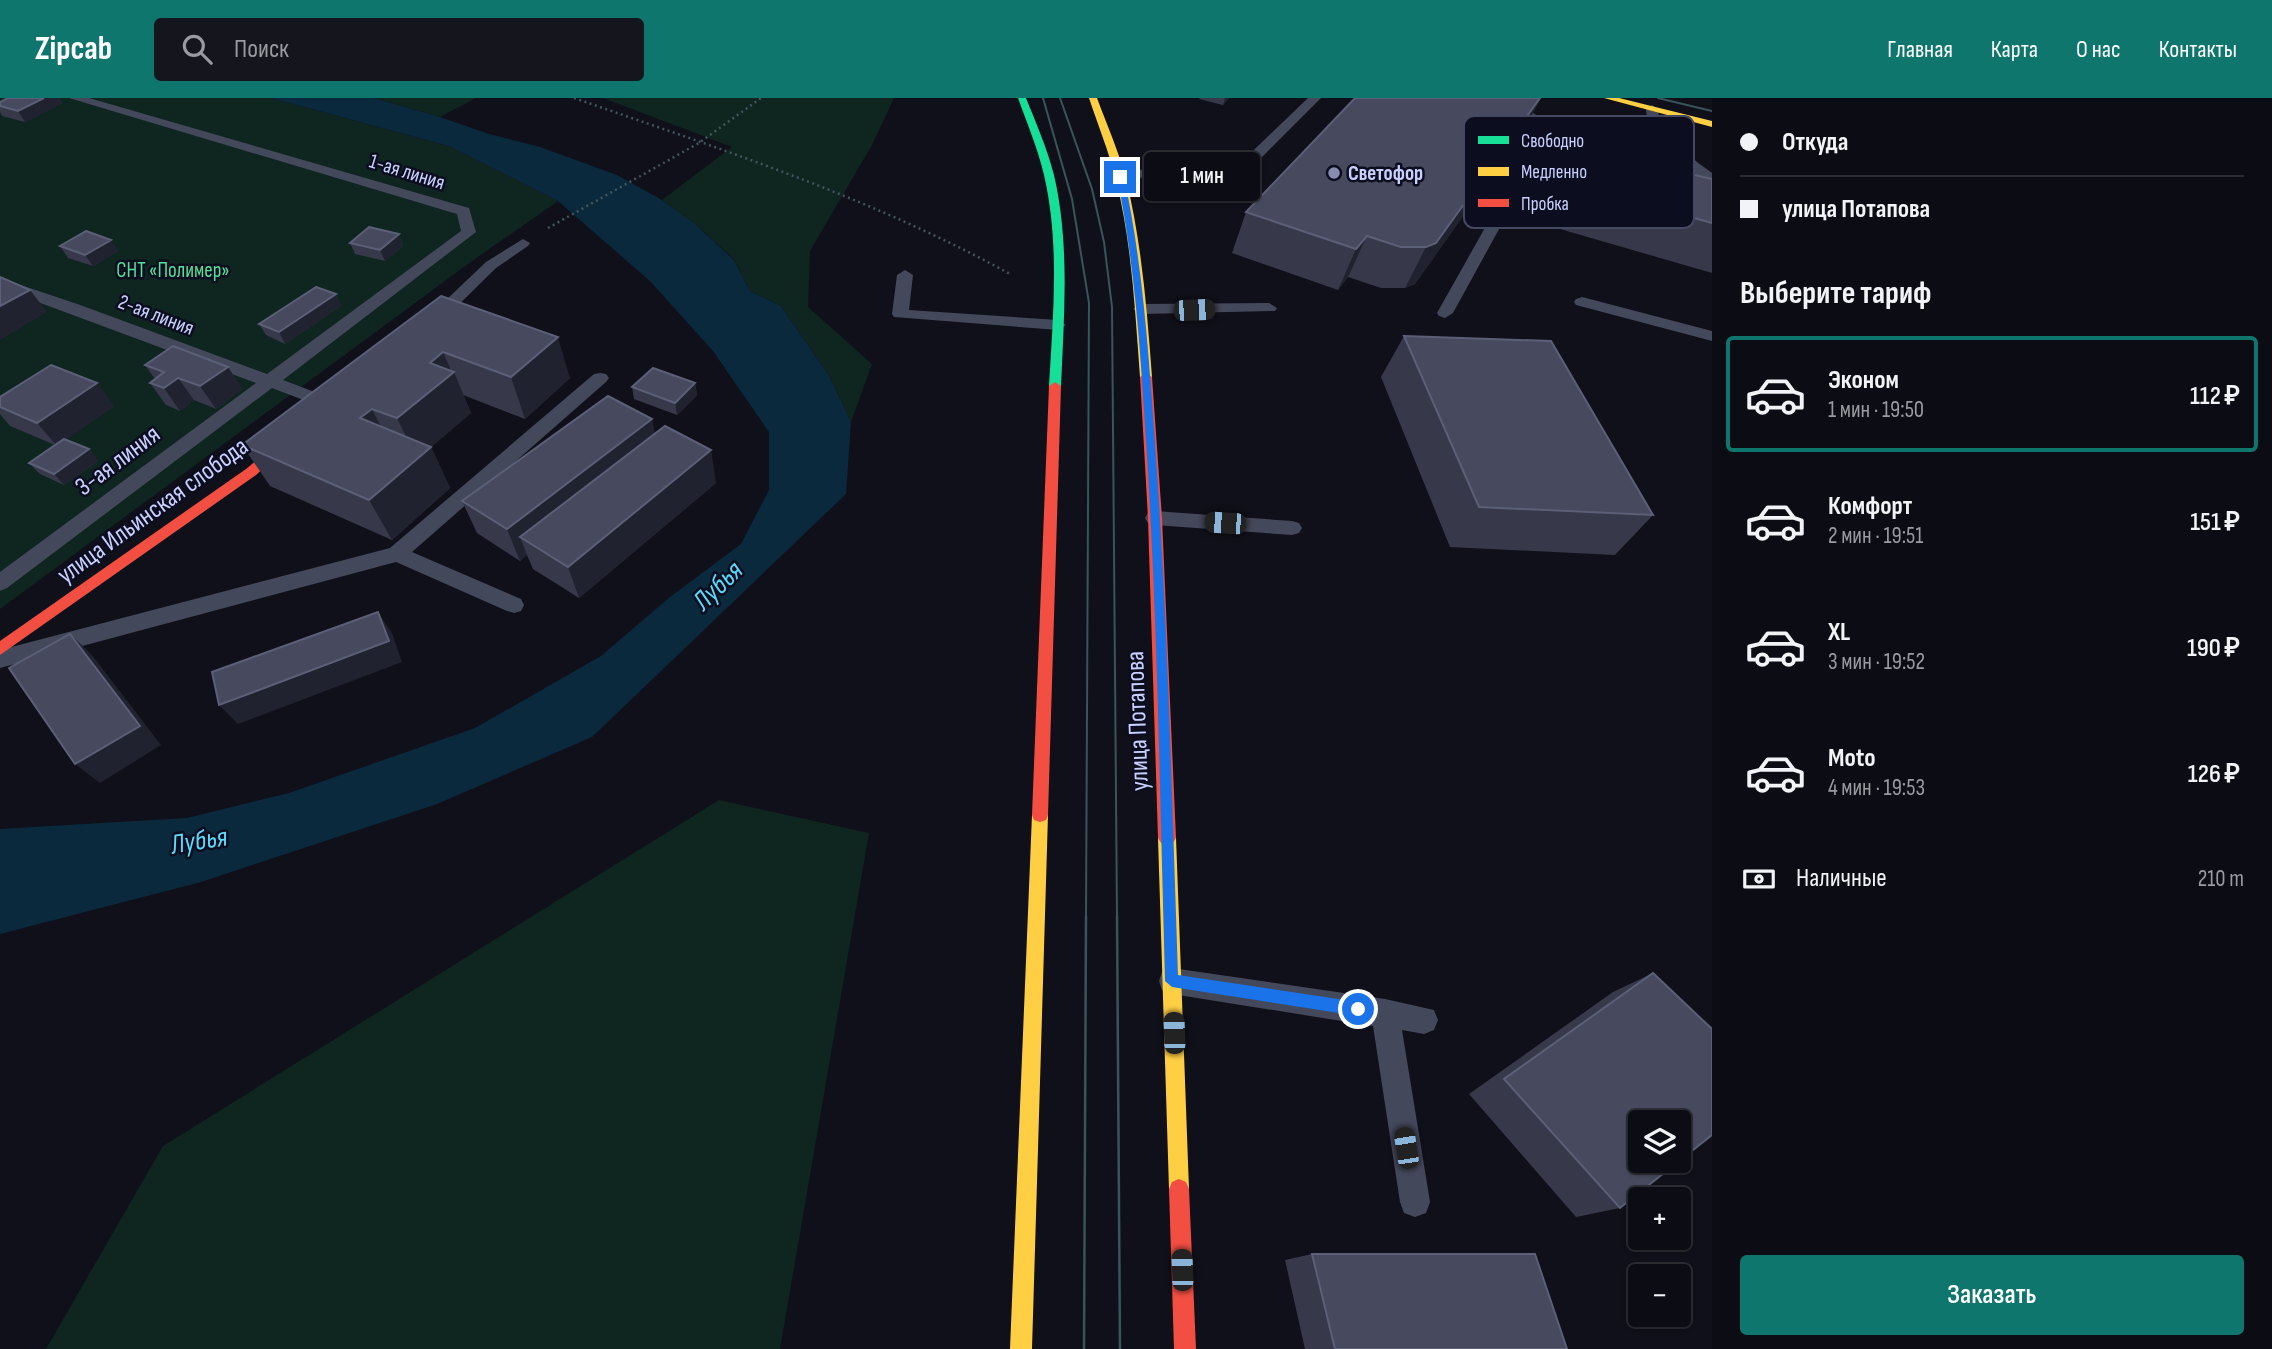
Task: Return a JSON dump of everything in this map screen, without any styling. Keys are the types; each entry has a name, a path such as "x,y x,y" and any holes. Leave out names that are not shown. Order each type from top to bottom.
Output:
{"street":[{"path":"1021,98 1045,158 1059,235 1021,1349"},
{"name":"улица Потапова","path":"1093,98 1119,174 1131,229 1141,309 1155,518 1185,1349"},
{"path":"1608,98 1680,116"},
{"path":"1694,120 1712,124"},
{"name":"улица Ильинская слобода","path":"0,649 251,472 317,412"}],"lane":[{"name":"1-ая линия","path":"75,98 464,211 469,232 267,382"},
{"path":"1119,174 1238,173 1315,98"},
{"path":"1508,100 1530,116"},
{"path":"1650,116 1652,109"},
{"path":"1694,166 1712,180"},
{"path":"1445,313 1492,228"},
{"path":"418,335 491,265 523,243"},
{"path":"905,275 900,314 1058,325"},
{"name":"2-ая линия","path":"0,284 77,309 296,392 317,412"},
{"path":"1582,302 1712,336"},
{"path":"1141,309 1269,308"},
{"path":"0,659 397,554 600,377"},
{"name":"3-ая линия","path":"0,583 267,382"},
{"path":"317,412 347,388"},
{"path":"1155,518 1292,528"},
{"path":"397,554 514,604"},
{"path":"1172,981 1424,1020"},
{"path":"1385,1013 1415,1202"}],"path":[{"path":"574,98 829,190 958,243 1010,274"},
{"path":"523,243 699,143 761,98"}],"green space":[{"name":"СНТ «Полимер»","path":"0,98 271,98 449,146 558,201 472,261 0,609"},
{"path":"374,98 476,98 440,117"},
{"path":"603,98 894,98 872,145 810,251 808,307 872,364 851,422 830,377 781,306 750,291 734,259 694,223 662,200 732,147"},
{"path":"719,800 869,833 780,1349 46,1349 163,1146"}],"water":[{"name":"Лубья","path":"271,98 374,98 540,147 617,175 662,200 694,223 734,260 750,291 781,306 830,377 851,422 846,494 592,737 437,804 201,882 0,934 0,829 187,818 289,793 475,728 601,656 670,597 741,544 769,490 769,432 713,351 650,281 558,201 449,146"}],"building":[{"path":"8,98 44,98 18,111 0,106 0,102"},
{"path":"1355,98 1540,98 1527,116 1464,116 1464,204 1436,243 1426,247 1401,247 1367,236 1356,249 1246,212"},
{"path":"1694,175 1712,179 1712,223 1694,218"},
{"path":"369,227 399,234 380,250 350,243"},
{"path":"86,231 111,240 85,255 60,246"},
{"path":"0,277 30,290 0,306"},
{"path":"316,287 336,294 279,332 259,324"},
{"path":"441,296 558,337 511,377 443,352 430,363 454,372 397,418 372,409 360,418 431,447 369,500 242,445"},
{"path":"1404,336 1551,341 1653,515 1479,507"},
{"path":"173,346 228,367 200,386 178,378 164,388 150,383 164,372 145,365"},
{"path":"51,365 97,383 37,423 0,407 0,397"},
{"path":"653,368 695,383 675,403 632,387"},
{"path":"608,396 652,419 507,529 462,501"},
{"path":"665,426 711,450 568,567 520,537"},
{"path":"64,439 89,449 54,474 29,463"},
{"path":"378,612 389,641 219,705 212,672"},
{"path":"70,634 140,726 75,764 9,668"},
{"path":"1653,973 1712,1029 1712,1135 1691,1152 1691,1110 1628,1110 1628,1173 1664,1173 1646,1187 1628,1187 1628,1202 1620,1208 1504,1079"},
{"path":"1312,1254 1535,1254 1567,1349 1335,1349"}],"tram line":[{"path":"1043,98 1072,199 1089,303 1086,917"},
{"path":"1060,98 1092,189 1104,242 1112,307 1117,917"},
{"path":"1658,98 1712,111"},
{"path":"1084,1349 1086,916"},
{"path":"1117,916 1120,1349"}],"traffic: fast":[{"path":"1022,98 1049,175 1057,227 1059,307 1055,386"}],"traffic: slow":[{"path":"1093,98 1115,159 1131,228 1146,377"},
{"path":"1608,98 1680,116"},
{"path":"1694,120 1712,124"},
{"path":"1021,1349 1040,815"},
{"path":"1167,838 1179,1189"}],"traffic: jam":[{"path":"1146,377 1155,518 1167,838"},
{"path":"1040,815 1055,386"},
{"path":"0,649 251,472 297,431"},
{"path":"1179,1189 1185,1349"}],"place":[{"name":"Светофор","path":"1334,173"}],"route":[{"path":"1120,177 1131,229 1141,309 1155,518 1172,981 1358,1009"}]}
